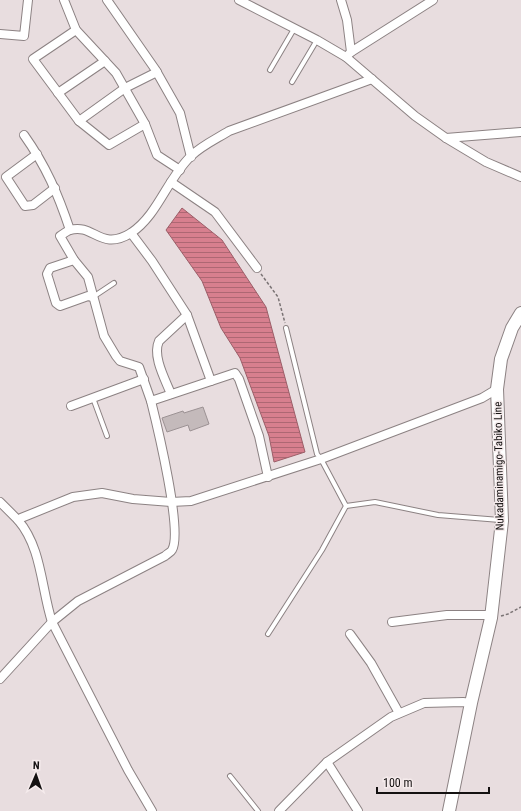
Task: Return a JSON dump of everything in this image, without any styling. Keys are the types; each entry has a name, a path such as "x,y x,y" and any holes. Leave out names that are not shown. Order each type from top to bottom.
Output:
{"main road":[{"name":"Nukadaminamigo-Tabiko Line","path":"449,811 471,703 491,617 502,521 497,389 501,359 512,328 521,313"}],"street":[{"path":"0,34 24,36 28,0"},
{"path":"64,0 76,30 116,72 145,124 157,156 180,170"},
{"path":"106,0 157,72 180,114 191,156"},
{"path":"239,0 294,29 348,54 372,80 415,116 446,138 486,162 521,177"},
{"path":"341,0 347,20 348,54"},
{"path":"348,54 433,0"},
{"path":"76,30 33,59 79,121 109,145 145,124"},
{"path":"58,93 105,61"},
{"path":"79,121 125,88 157,72"},
{"path":"0,679 52,622 78,601 165,556 172,550 176,536 164,454 144,379 139,367 120,361 104,336 88,277 74,260 60,236 70,230 81,229 102,238 119,240 144,223 171,182 191,156 209,142 229,131 372,80"},
{"path":"446,138 521,132"},
{"path":"24,135 37,154 55,188 70,230"},
{"path":"37,154 6,177 25,206 33,205 55,188"},
{"path":"171,182 215,212 257,268"},
{"path":"131,233 156,267 187,315 211,381"},
{"path":"74,260 50,268 47,274 56,303 60,306 88,296 93,297"},
{"path":"171,394 156,355 156,347 159,341 187,315"},
{"path":"151,401 235,373 239,379 259,436 268,477"},
{"path":"71,406 144,379"},
{"path":"18,520 73,497 102,493 133,499 172,502 191,501 321,459 482,398 497,389"},
{"path":"0,502 18,520 29,538 37,557 52,622 128,770 152,811"},
{"path":"392,622 447,615 491,617"},
{"path":"350,634 371,663 399,714"},
{"path":"279,811 327,762 391,717 424,703 471,703"},
{"path":"327,762 358,811"}],"lane":[{"path":"270,70 294,29"},
{"path":"292,82 317,40"},
{"path":"93,297 114,283"},
{"path":"286,328 317,454 346,506"},
{"path":"92,398 107,436"},
{"path":"346,506 376,502 438,515 502,521"},
{"path":"268,634 322,550 346,506"},
{"path":"230,776 258,811"}],"path":[{"path":"257,268 278,297 286,328"},
{"path":"491,617 508,614 521,607"}],"shaded area":[{"path":"182,208 222,240 266,307 305,452 274,462 269,436 240,358 221,328 202,281 166,230"}],"building":[{"path":"203,407 209,424 190,431 188,425 167,432 162,418 183,411 184,413"}]}
